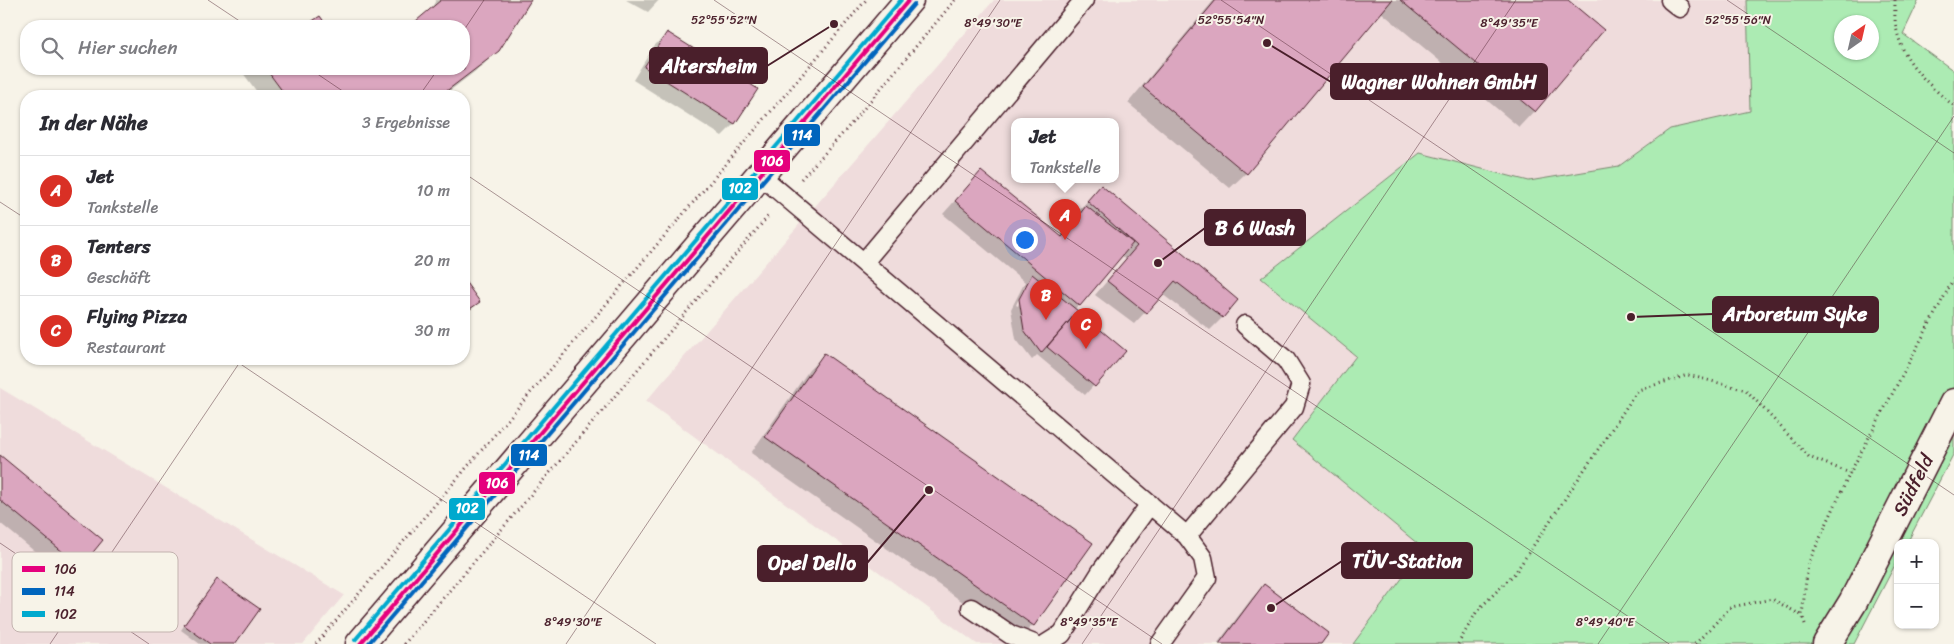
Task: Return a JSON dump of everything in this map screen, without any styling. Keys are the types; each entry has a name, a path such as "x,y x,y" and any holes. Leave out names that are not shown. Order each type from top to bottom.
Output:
{"main road":[{"path":"360,644 909,0"},
{"name":"Südfeld","path":"1817,637 1853,602 1954,403"}],"lane":[{"path":"864,262 1084,0"},
{"path":"760,175 1187,536 1203,558 1207,578 1160,644"},
{"path":"1187,536 1294,407 1301,384 1286,360 1245,325"},
{"path":"1046,644 1062,634 1102,570 1150,504"},
{"path":"970,608 1011,635 1034,644"}],"path":[{"path":"316,644 866,0"},
{"path":"404,644 785,196 845,131 955,0"},
{"path":"1895,0 1896,31 1907,58 1926,82 1954,106"},
{"path":"1802,615 1808,564 1850,473 1954,278"},
{"path":"1458,644 1477,611 1515,573 1638,390 1688,375 1746,390 1809,457 1850,473"},
{"path":"1695,644 1731,607 1772,599 1802,615 1817,637"}],"shaded area":[{"path":"994,0 1747,0 1750,111 1670,129 1619,166 1529,181 1420,153 1262,277 1356,356 1292,440 1424,549 1353,644 977,644 646,401"},
{"path":"0,388 344,595 303,644 0,644"}],"green space":[{"path":"1747,0 1919,0 1903,34 1954,71 1954,453 1909,539 1894,539 1894,567 1854,644 1353,644 1424,549 1292,440 1356,356 1261,278 1420,153 1529,181 1619,166 1670,129 1750,111"}],"building":[{"path":"441,0 531,0 499,51 470,73 470,20 417,20"},
{"path":"1216,0 1392,0 1247,174 1143,87"},
{"path":"1400,0 1568,0 1604,30 1535,112"},
{"path":"320,16 323,20 314,20"},
{"path":"667,32 758,89 735,124 644,67"},
{"path":"270,75 468,75 448,90 282,90"},
{"path":"981,171 1062,237 1086,206 1133,243 1080,306 955,201"},
{"path":"1101,185 1238,300 1223,318 1175,281 1147,313 1107,281 1137,246 1087,201"},
{"path":"1032,274 1078,311 1041,353 1024,330 1019,299"},
{"path":"470,288 480,302 470,309"},
{"path":"1078,311 1126,351 1095,387 1047,347"},
{"path":"824,353 1093,543 1034,626 765,437"},
{"path":"0,455 103,540 93,552 63,552 0,500"},
{"path":"217,579 260,609 235,644 210,644 184,625"},
{"path":"1264,584 1329,633 1321,644 1219,644"}],"transit line":[{"name":"102","path":"355,640 901,0"},
{"name":"106","path":"360,644 909,0"},
{"name":"114","path":"368,644 914,4"}],"place":[{"name":"Altersheim","path":"834,24"},
{"name":"Wagner Wohnen GmbH","path":"1267,43"},
{"name":"Jet","path":"1065,240"},
{"name":"B 6 Wash","path":"1158,263"},
{"name":"Arboretum Syke","path":"1631,317"},
{"name":"Tenters","path":"1046,320"},
{"name":"Flying Pizza","path":"1086,349"},
{"name":"Opel Dello","path":"929,490"},
{"name":"TÜV-Station","path":"1271,608"}]}
